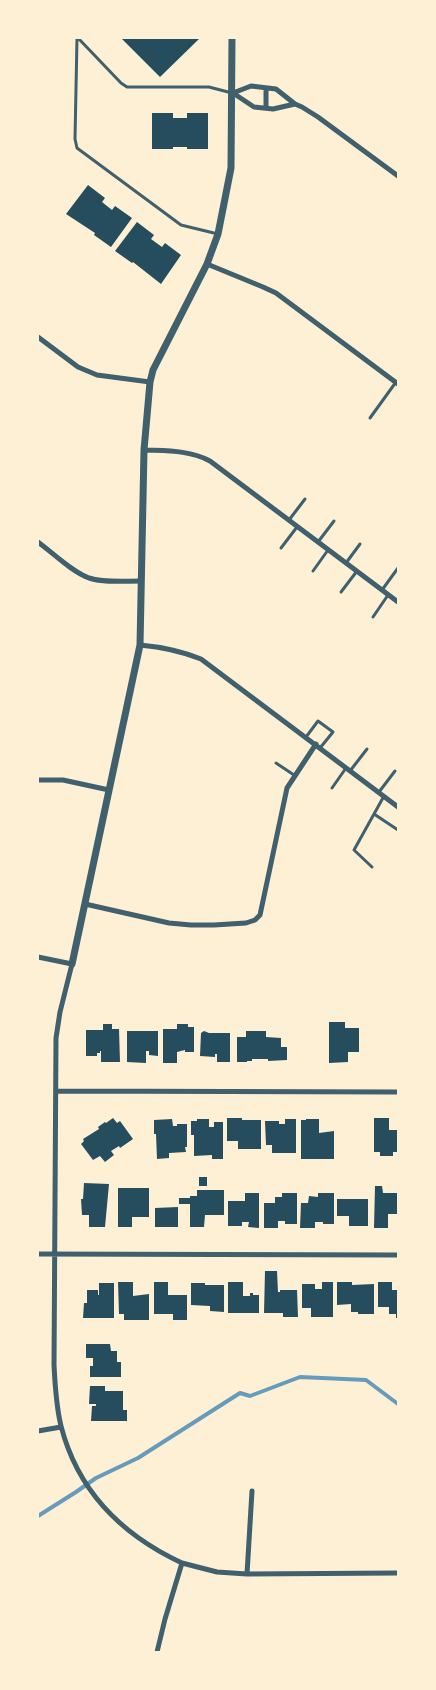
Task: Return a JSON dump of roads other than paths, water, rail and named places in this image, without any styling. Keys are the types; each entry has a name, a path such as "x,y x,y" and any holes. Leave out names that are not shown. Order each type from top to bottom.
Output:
{"street":[{"path":"232,38 233,93 229,187 218,234 207,264 153,370 150,382 144,450 140,645 72,964 60,1012 56,1038 54,1365 57,1406 61,1427 79,1474 104,1508 129,1532 153,1549 182,1563 209,1570 247,1574 398,1573"},
{"path":"233,93 251,86 276,89 295,104 302,106 318,117 398,176"},
{"path":"266,88 266,108"},
{"path":"233,93 254,107 273,109 295,104"},
{"path":"207,264 276,293 397,383"},
{"path":"38,337 78,367 97,375 150,382"},
{"path":"144,450 198,454 210,461 398,602"},
{"path":"38,542 79,573 90,578 106,581 140,581"},
{"path":"140,645 164,647 201,659 398,807"},
{"path":"84,904 169,923 214,925 246,923 255,920 260,915 287,788 294,775 318,746"},
{"path":"38,780 63,780 109,790"},
{"path":"38,957 72,964"},
{"path":"57,1091 398,1092"},
{"path":"38,1254 398,1255"},
{"path":"38,1431 61,1427"},
{"path":"247,1574 252,1491"},
{"path":"157,1652 182,1563"}],"lane":[{"path":"77,38 127,87 209,87 233,93"},
{"path":"77,38 75,139 78,148 181,225 218,234"},
{"path":"370,418 397,383"},
{"path":"289,520 305,499"},
{"path":"318,542 334,521"},
{"path":"281,548 297,526"},
{"path":"346,563 360,544"},
{"path":"312,571 328,550"},
{"path":"382,590 398,568"},
{"path":"341,592 357,571"},
{"path":"373,616 388,595"},
{"path":"306,737 318,721 333,732 318,746"},
{"path":"332,788 367,748"},
{"path":"276,763 294,775"},
{"path":"372,867 354,850 374,814 381,794 395,770"},
{"path":"374,814 398,830"}],"waterway":[{"path":"38,1516 96,1478 138,1458 240,1393 250,1396 300,1377 366,1380 398,1404"}]}
